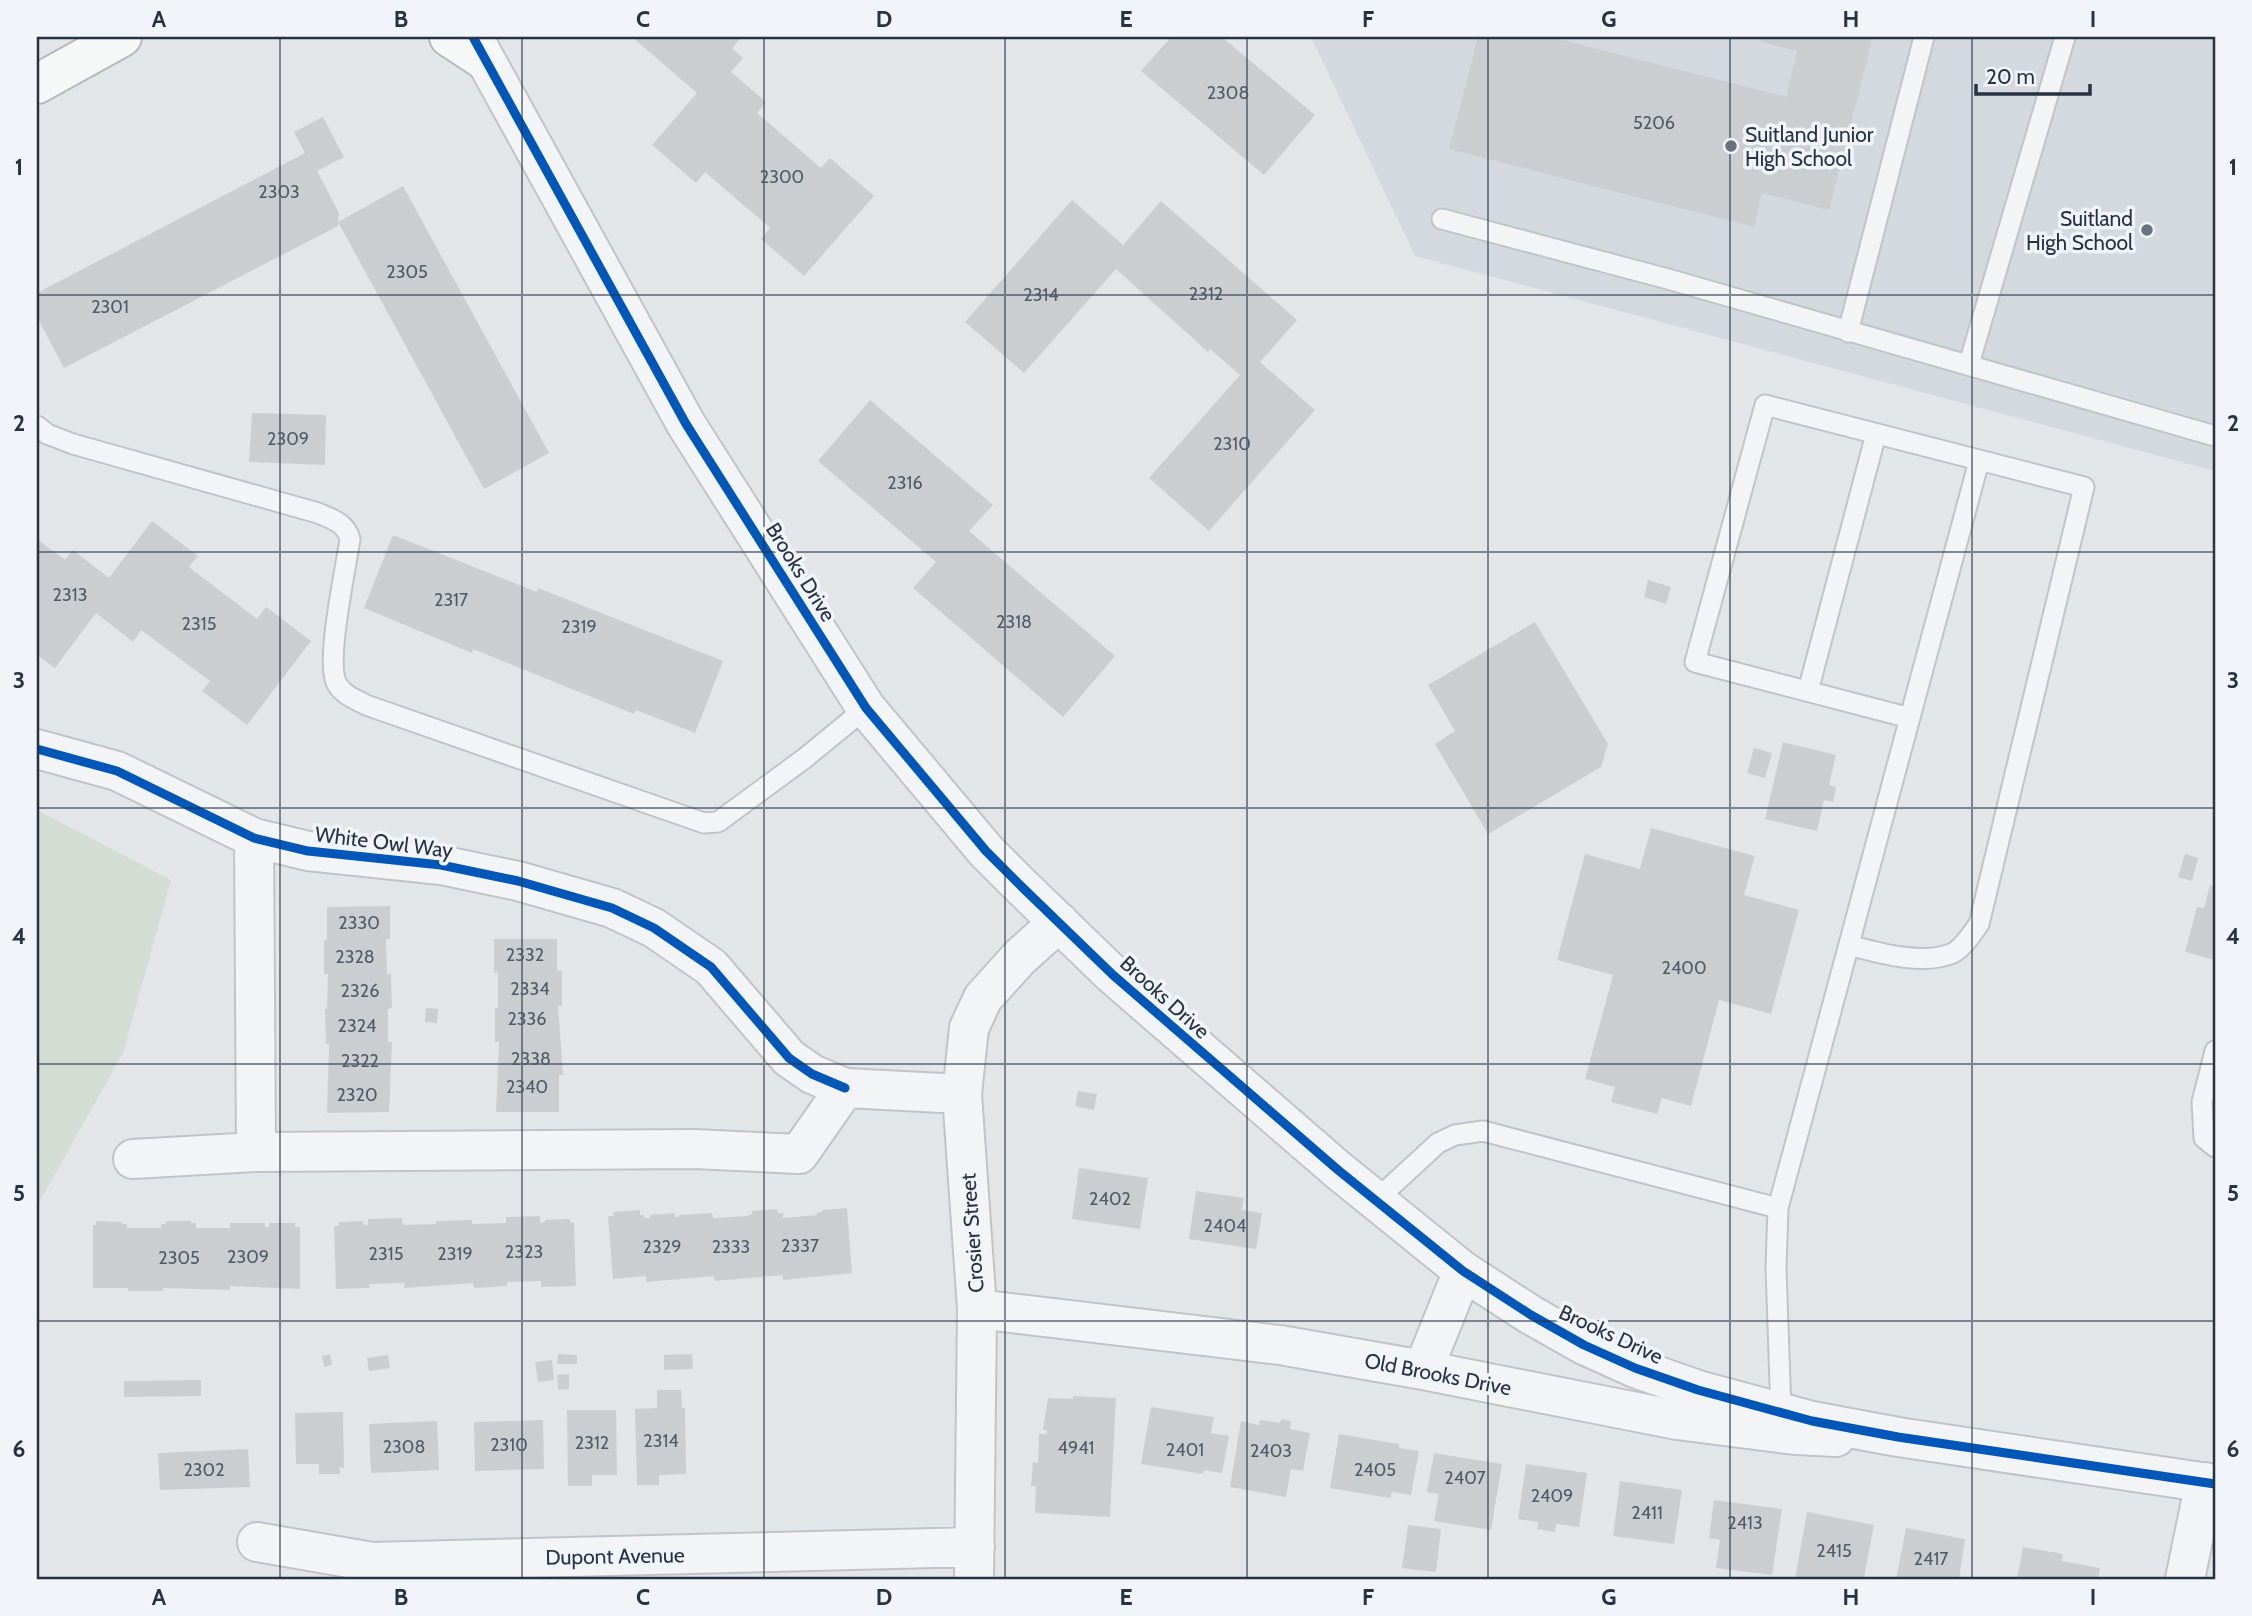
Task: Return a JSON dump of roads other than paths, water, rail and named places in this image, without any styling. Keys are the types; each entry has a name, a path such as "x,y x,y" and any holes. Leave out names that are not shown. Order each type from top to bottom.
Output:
{"highway":[{"path":"37,84 122,37"},
{"path":"449,37 481,45"}],"street":[{"name":"Brooks Drive","path":"481,45 686,424 866,708 986,851 1059,922 1213,1063 1376,1200 1463,1271 1531,1315 1584,1345 1635,1368 1698,1390 1812,1421 1898,1437 2210,1483"},
{"name":"White Owl Way","path":"37,749 117,771 254,838 308,851 373,856 454,868 519,881 612,908 654,928 711,967 789,1058 812,1074 845,1088 962,1094"},
{"path":"254,838 256,1152"},
{"name":"Crosier Street","path":"974,1563 977,1309 962,1094 968,1028 983,998 1020,957 1059,922"},
{"path":"133,1159 256,1152 694,1149 799,1154 845,1088"},
{"path":"1423,1370 1463,1271"},
{"name":"Old Brooks Drive","path":"977,1309 1280,1345 1677,1420 1795,1435 1898,1437"},
{"path":"2185,1579 2210,1483"},
{"name":"Dupont Avenue","path":"257,1542 372,1562 974,1563"}],"lane":[{"path":"1848,332 1923,37"},
{"path":"1969,364 2065,37"},
{"path":"1442,219 1668,279 2215,436"},
{"path":"1849,945 1890,956 1922,958 1955,952 1979,924 2084,487 1765,405 1695,662 1910,718"},
{"path":"37,426 47,434 74,444 318,513 336,520 348,530 351,539 335,639 336,682 344,693 366,705 704,823 718,822 805,758 866,708"},
{"path":"1808,691 1876,434"},
{"path":"1781,1412 1776,1268 1778,1208 1979,461"},
{"path":"2215,1051 2202,1102 2204,1138 2215,1147"},
{"path":"1376,1200 1438,1143 1455,1135 1483,1131 1778,1208"}],"place":[{"name":"Suitland Junior High School","path":"1731,146"},
{"name":"Suitland High School","path":"2147,230"}]}
